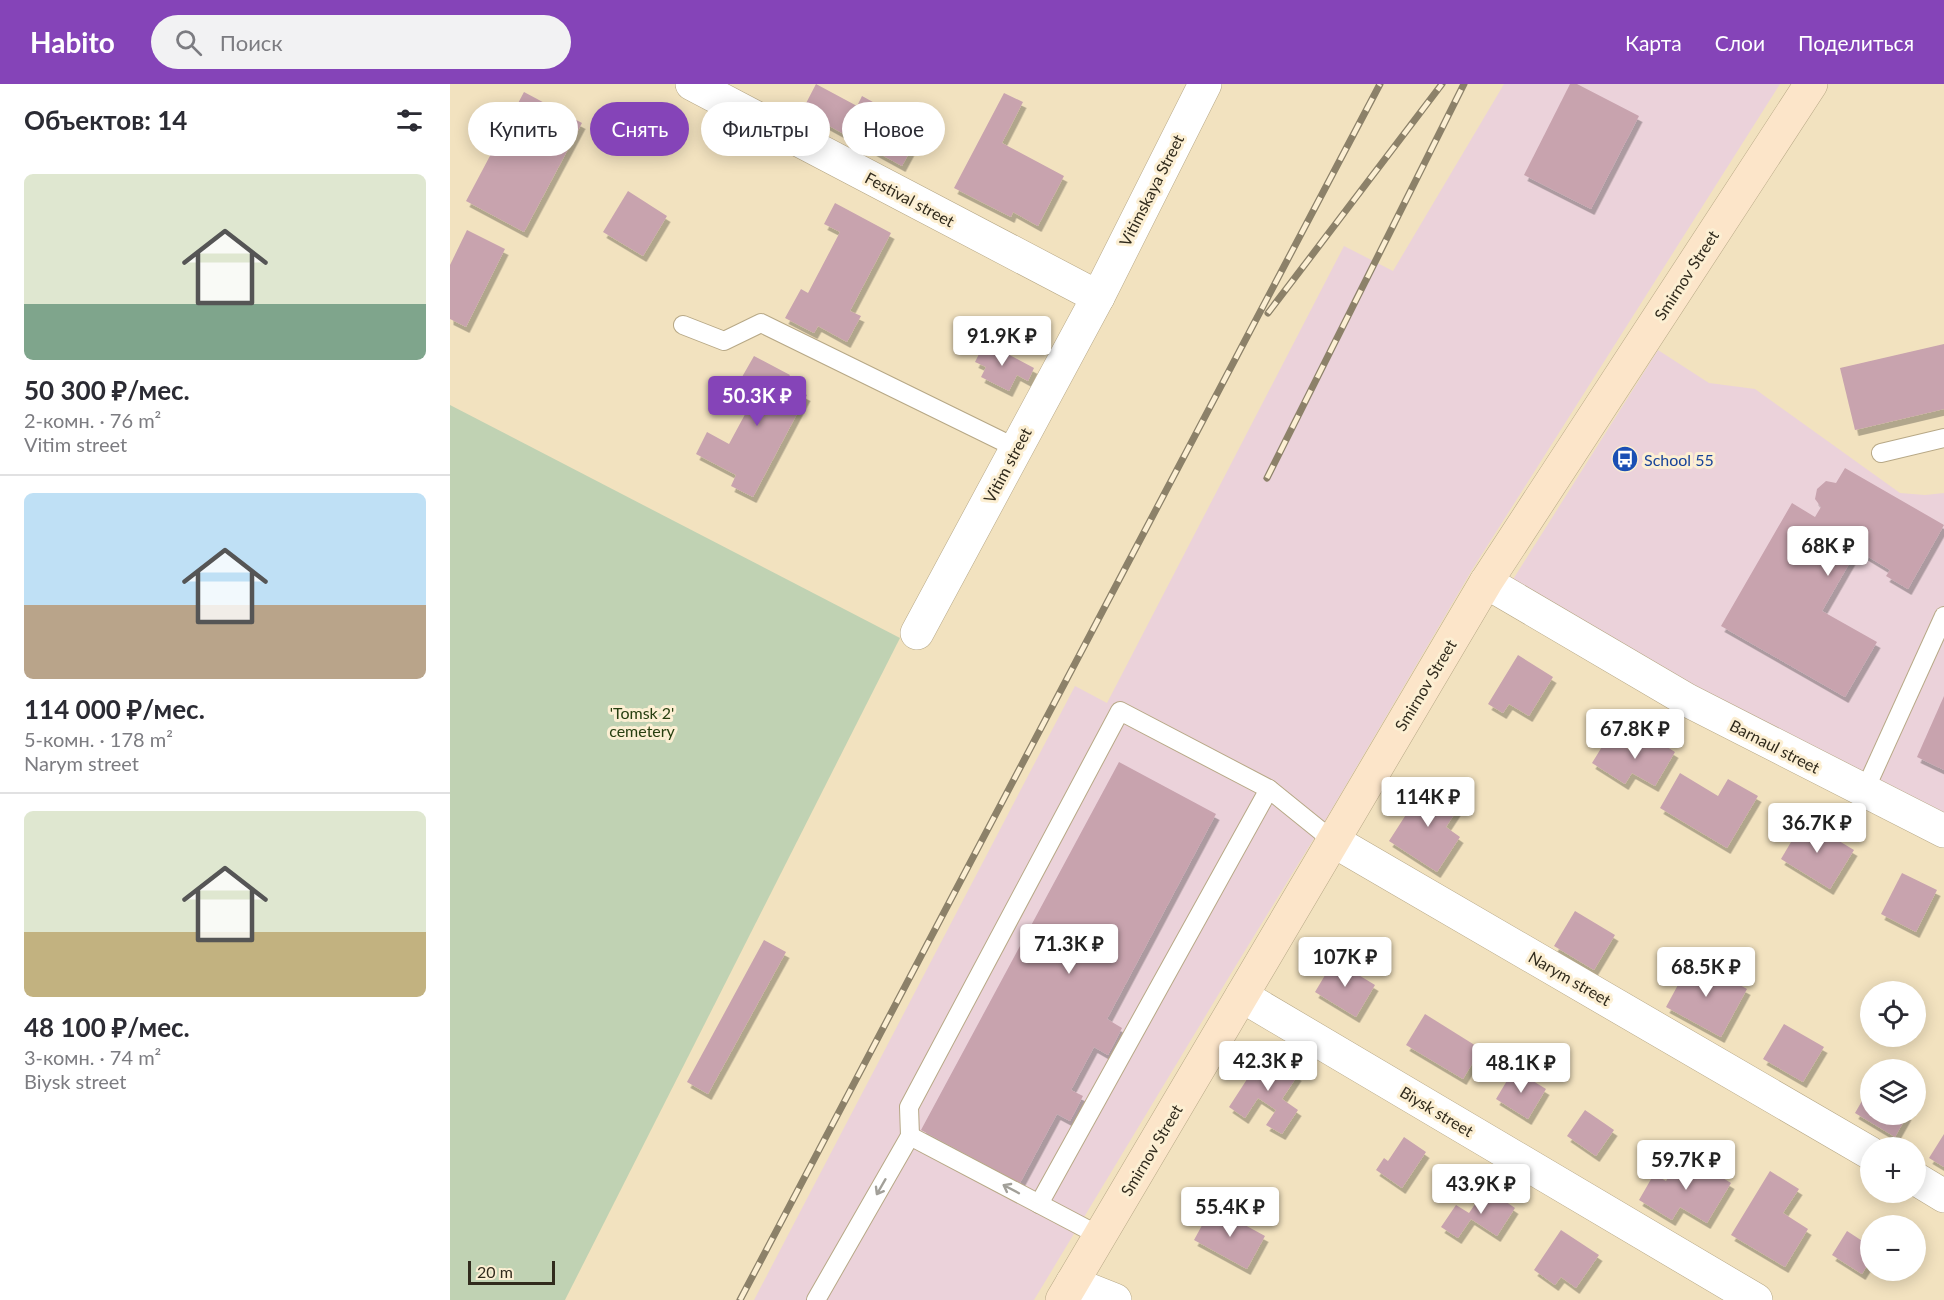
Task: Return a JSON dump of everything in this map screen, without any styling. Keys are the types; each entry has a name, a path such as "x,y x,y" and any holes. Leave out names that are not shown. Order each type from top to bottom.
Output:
{"main road":[{"name":"Smirnov Street","path":"1067,1292 1486,582 1811,84"}],"street":[{"name":"Festival street","path":"692,84 1098,297"},
{"name":"Vitimskaya Street","path":"1098,297 1205,84"},
{"name":"Vitim street","path":"917,633 1098,297"},
{"name":"Barnaul street","path":"1486,582 1687,700 1944,831"},
{"name":"Narym street","path":"1332,840 1860,1147"},
{"name":"Biysk street","path":"1242,996 1756,1300"},
{"path":"1926,1185 1944,1196"},
{"path":"1067,1292 1115,1300"}],"lane":[{"path":"683,325 724,341 761,323 1016,448"},
{"path":"1881,453 1944,438"},
{"path":"1864,792 1944,616"},
{"path":"816,1300 910,1136 909,1107 1120,711 1269,789 1332,840"},
{"path":"1039,1204 1269,789"},
{"path":"910,1136 1100,1236"}],"shaded area":[{"path":"1504,84 1780,84 1472,570 1326,819 1034,1300 754,1300 1075,686 1107,703 1344,246 1393,271"},
{"path":"1658,350 1709,383 1755,389 1900,493 1925,495 1944,493 1944,816 1698,692 1512,581"}],"green space":[{"name":"'Tomsk 2' cemetery","path":"450,405 900,638 565,1300 450,1300"}],"building":[{"path":"816,84 850,102 842,102 842,133 830,126 830,102 807,102"},
{"path":"1570,84 1577,84 1639,116 1591,209 1524,175"},
{"path":"524,92 543,102 519,102"},
{"path":"1004,93 1023,102 1002,143 1064,176 1038,226 1013,212 1011,217 954,188"},
{"path":"862,96 873,102 859,102"},
{"path":"490,156 564,156 524,232 466,201"},
{"path":"884,156 907,156 902,166"},
{"path":"628,191 667,216 643,256 603,232"},
{"path":"835,203 891,233 850,311 861,316 847,342 818,326 814,333 785,318 801,289 808,293 840,232 824,224"},
{"path":"467,230 505,249 466,327 450,319 450,265"},
{"path":"985,342 1034,368 1028,381 1017,375 1009,391 981,377 986,367 975,362"},
{"path":"1944,344 1944,409 1855,430 1840,368"},
{"path":"754,356 790,375 785,384 807,395 753,497 731,486 736,475 696,454 707,432 729,444 756,394 738,384"},
{"path":"1845,468 1944,525 1908,589 1886,576 1890,570 1857,550 1822,611 1877,642 1845,697 1721,626 1792,503 1815,517 1821,507 1815,499 1817,489 1826,481 1836,483"},
{"path":"1518,655 1553,677 1529,716 1509,704 1503,713 1488,704"},
{"path":"1944,696 1944,770 1917,757"},
{"path":"1645,733 1675,752 1655,786 1632,773 1625,784 1592,763 1608,737 1633,752"},
{"path":"1119,762 1216,814 1107,1019 1122,1028 1108,1055 1094,1047 1071,1090 1083,1096 1070,1121 1057,1114 1020,1183 921,1130"},
{"path":"1680,773 1718,796 1728,779 1758,796 1727,848 1660,808"},
{"path":"1427,782 1461,804 1446,827 1460,837 1437,872 1389,841"},
{"path":"1804,820 1854,850 1830,889 1781,859"},
{"path":"1902,873 1937,890 1916,932 1881,914"},
{"path":"1575,911 1615,935 1594,970 1554,946"},
{"path":"764,940 786,952 708,1094 687,1082"},
{"path":"1692,959 1747,989 1721,1037 1666,1007"},
{"path":"1334,960 1375,985 1356,1017 1315,992"},
{"path":"1425,1014 1481,1049 1463,1079 1406,1045"},
{"path":"1784,1024 1824,1047 1803,1082 1763,1059"},
{"path":"1264,1053 1298,1075 1282,1099 1298,1110 1282,1134 1266,1125 1276,1110 1258,1098 1245,1118 1229,1107"},
{"path":"1514,1069 1546,1089 1528,1119 1496,1099"},
{"path":"1860,1104 1860,1116 1855,1113"},
{"path":"1585,1110 1614,1130 1596,1156 1567,1136"},
{"path":"1875,1125 1902,1125 1895,1137"},
{"path":"1944,1134 1944,1167 1929,1158"},
{"path":"1404,1137 1426,1152 1402,1188 1376,1170 1384,1158 1388,1161"},
{"path":"1683,1154 1731,1183 1707,1223 1680,1207 1672,1220 1639,1200 1654,1174 1666,1181"},
{"path":"1770,1171 1799,1189 1783,1213 1808,1229 1785,1267 1731,1235"},
{"path":"1486,1188 1515,1208 1497,1236 1471,1219 1458,1238 1441,1227 1456,1205 1469,1213"},
{"path":"1212,1207 1265,1236 1247,1269 1194,1240"},
{"path":"1561,1230 1599,1255 1576,1288 1561,1277 1555,1285 1534,1270"},
{"path":"1847,1231 1860,1239 1860,1273 1832,1255"}],"railway":[{"path":"740,1300 1380,84"},
{"path":"1268,313 1442,84"},
{"path":"1267,478 1464,84"}],"place":[{"name":"School 55","path":"1625,459"}]}
